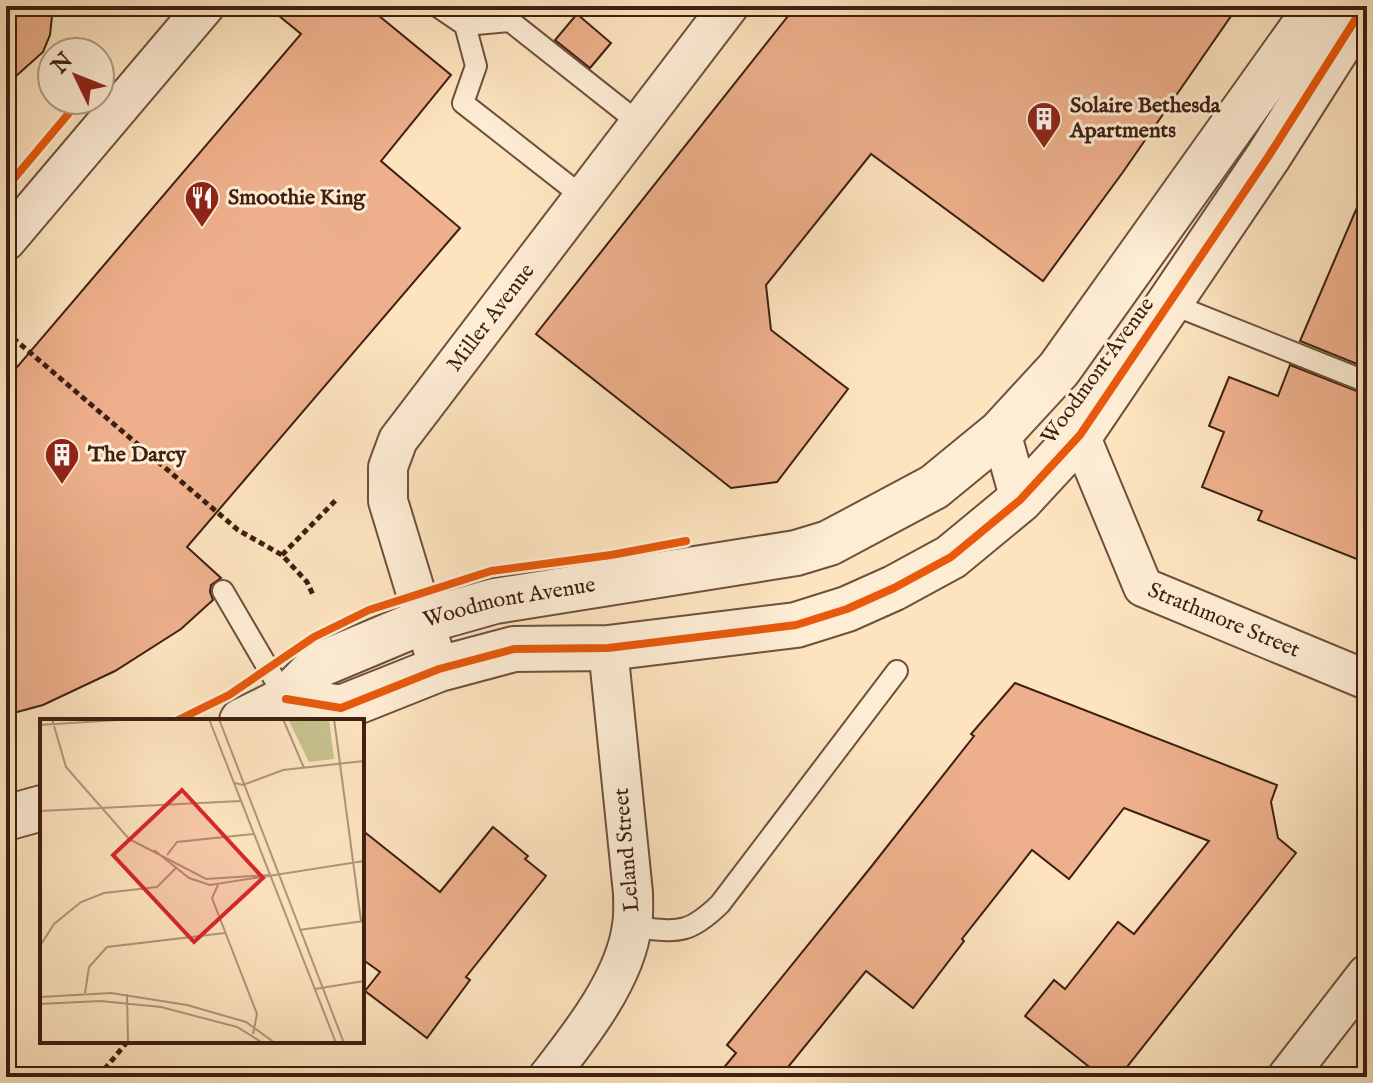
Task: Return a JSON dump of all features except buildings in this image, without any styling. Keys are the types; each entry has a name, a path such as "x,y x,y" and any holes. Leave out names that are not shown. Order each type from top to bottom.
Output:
{"street":[{"path":"6,241 205,6"},
{"name":"Miller Avenue","path":"439,669 388,501 388,467 398,440 729,6"},
{"name":"Woodmont Avenue","path":"246,719 286,699 319,665 424,621 495,601 796,553 829,543 934,487 1001,432 1059,369 1318,6"},
{"name":"Woodmont Avenue","path":"286,699 341,708 439,669 514,649 608,648 796,625 847,609 951,557 1020,500 1080,435 1268,157 1364,6"},
{"path":"1001,432 1020,500"},
{"name":"Strathmore Street","path":"1080,435 1143,587 1367,680"},
{"name":"Leland Street","path":"548,1077 594,1018 618,969 632,927 633,893 608,648"},
{"path":"6,818 40,809"},
{"path":"1287,1077 1367,974"}],"lane":[{"path":"437,6 465,25 510,21 639,123"},
{"path":"465,25 476,66 463,103 583,197"},
{"path":"1169,303 1367,382"},
{"path":"223,591 286,699"},
{"path":"632,927 683,931 705,918 720,904 897,671"}],"path":[{"path":"13,338 238,530 282,555 307,582 314,597"},
{"path":"282,555 336,500"},
{"path":"98,1077 126,1043"}],"cycle path":[{"path":"286,699 341,708 439,669 514,649 608,648 796,625 847,609 951,557 1020,500 1080,435 1268,157 1364,6"},
{"path":"6,188 67,116"},
{"path":"180,719 229,695 314,637 369,610 491,571 611,555 686,541"}],"place":[{"name":"Solaire Bethesda Apartments","path":"1044,150"},
{"name":"Smoothie King","path":"202,229"},
{"name":"The Darcy","path":"62,486"}]}
